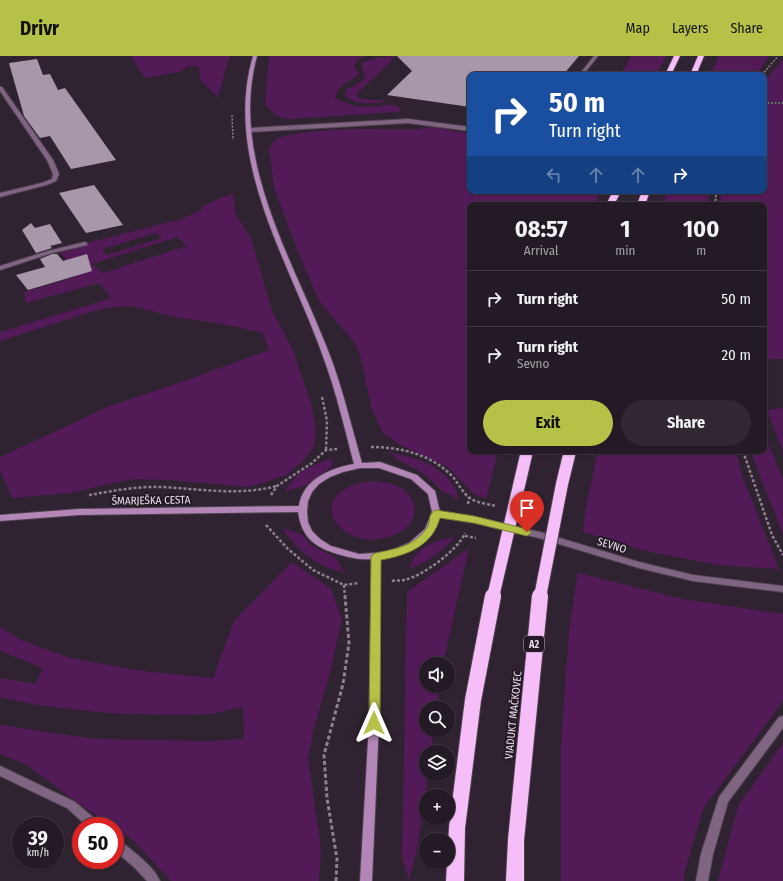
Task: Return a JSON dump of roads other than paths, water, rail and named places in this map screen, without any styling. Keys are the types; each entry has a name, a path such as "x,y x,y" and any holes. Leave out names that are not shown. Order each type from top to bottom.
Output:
{"highway":[{"path":"669,72 677,56"},
{"path":"694,72 701,56"},
{"path":"455,881 457,828 473,700 496,578 526,454"},
{"name":"VIADUKT MAČKOVEC","path":"515,881 516,840 538,608 569,454"}],"main road":[{"path":"255,56 251,70 247,103 251,149 260,190 275,232 329,362 359,466"},
{"path":"380,465 400,469 417,477 429,488 436,502 436,514 432,528 412,547 397,553 376,557 359,557 340,553 323,546 311,535 303,522 305,496 314,484 326,475 359,466 380,465"},
{"name":"ŠMARJEŠKA CESTA","path":"0,518 79,512 303,510"},
{"path":"366,881 374,723 376,557"}],"street":[{"path":"583,72 596,56"},
{"path":"0,88 50,160 56,174 54,180 44,184 0,195"},
{"path":"250,130 408,121 467,129"},
{"path":"0,268 50,252 85,244"},
{"name":"SEVNO","path":"436,514 474,520 540,535 639,565 693,578 783,589"},
{"path":"702,881 707,854 723,800 783,720"},
{"path":"0,771 70,805 84,817"},
{"path":"124,851 138,863 154,881"}]}
